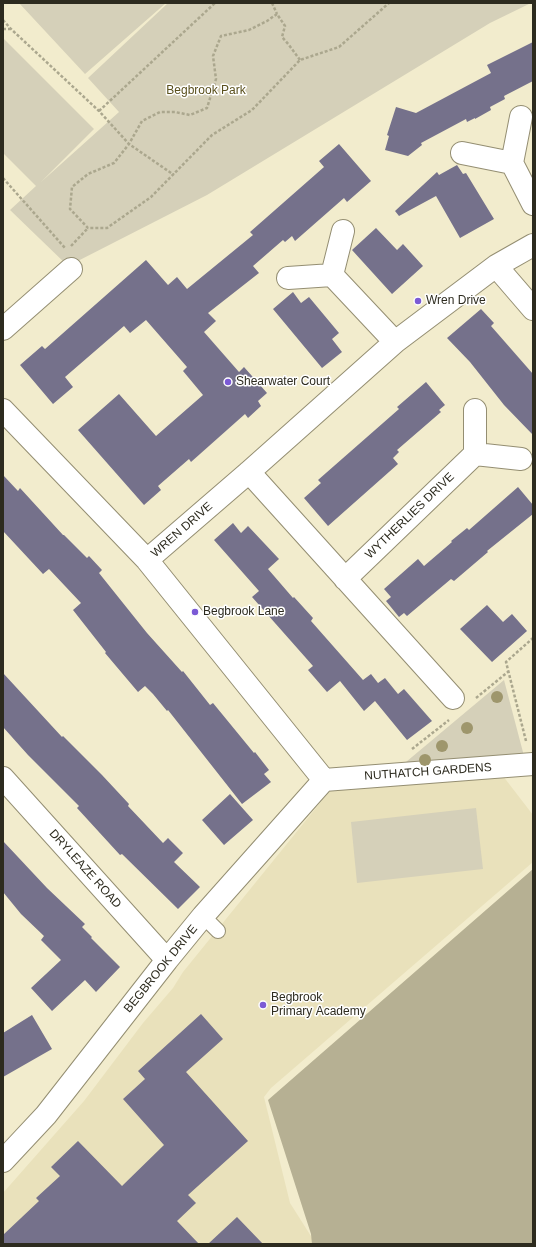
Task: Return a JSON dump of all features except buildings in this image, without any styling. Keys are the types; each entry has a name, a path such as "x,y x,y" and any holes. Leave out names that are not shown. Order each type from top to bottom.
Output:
{"street":[{"path":"521,118 512,163 533,204"},
{"path":"462,153 512,163"},
{"path":"332,275 343,231"},
{"name":"WREN DRIVE","path":"147,560 250,472 395,342 496,266 533,245"},
{"path":"3,329 69,259"},
{"path":"496,266 533,309"},
{"path":"288,278 332,275"},
{"path":"332,275 395,342"},
{"path":"3,410 147,560 324,780"},
{"path":"475,410 475,454 521,459"},
{"name":"WYTHERLIES DRIVE","path":"345,579 475,454"},
{"path":"250,472 459,705"},
{"name":"NUTHATCH GARDENS","path":"324,780 533,764"},
{"name":"DRYLEAZE ROAD","path":"3,778 167,960"},
{"name":"BEGBROOK DRIVE","path":"3,1161 46,1114 167,960 210,923 324,780"}],"path":[{"path":"99,111 215,3"},
{"path":"272,3 285,26 282,37 300,60"},
{"path":"277,14 249,30 221,36 213,56 216,80 207,108 190,115 175,112 160,112 142,121 129,144 114,163 88,174 72,187 70,209 88,228 107,228 151,197 212,135 252,110 300,60 339,47 389,3"},
{"path":"3,20 99,111 129,144 174,175"},
{"path":"3,29 11,29"},
{"path":"3,178 69,259"},
{"path":"533,638 506,662 533,764"},
{"path":"410,751 459,705 509,671"}],"shaded area":[{"name":"Begbrook Primary Academy","path":"503,776 533,815 533,862 271,1088 264,1097 290,1203 316,1244 3,1244 3,1193 84,1101 143,1023 173,988 183,972 333,787"},
{"path":"533,869 533,1244 312,1244 311,1234 268,1100"}],"green space":[{"path":"19,3 166,3 85,74"},
{"name":"Begbrook Park","path":"168,3 531,3 490,23 207,195 68,266 10,210 36,186 3,153 3,40 4,39 94,129 41,182 119,112 88,78"},
{"path":"504,680 524,756 400,767"},
{"path":"476,808 483,869 357,883 351,822"}],"place":[{"name":"Wren Drive","path":"418,301"},
{"name":"Shearwater Court","path":"228,382"},
{"name":"Begbrook Lane","path":"195,612"},
{"name":"Begbrook Primary Academy","path":"263,1005"}]}
